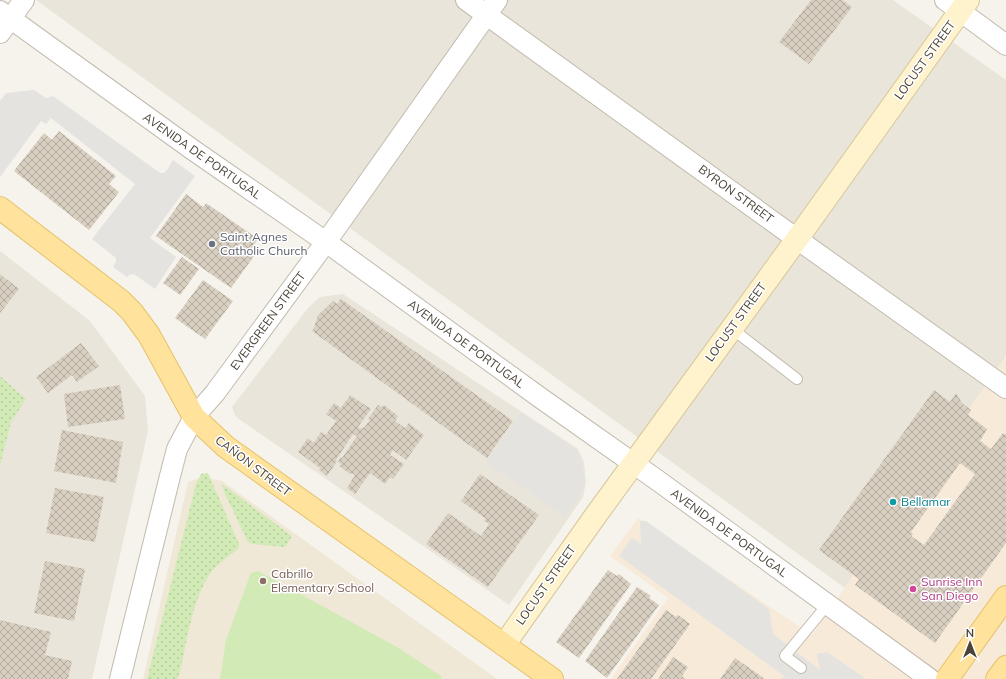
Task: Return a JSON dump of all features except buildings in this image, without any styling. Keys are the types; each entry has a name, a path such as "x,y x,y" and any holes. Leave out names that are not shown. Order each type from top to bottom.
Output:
{"main road":[{"name":"CAÑON STREET","path":"0,208 121,301 132,312 149,335 194,418 226,447 266,477 552,679"},
{"path":"947,679 1006,598"},
{"path":"998,679 1006,667"}],"street":[{"path":"3,21 24,0"},
{"name":"BYRON STREET","path":"466,0 492,7 797,239 1006,388"},
{"path":"958,4 1006,46"},
{"name":"LOCUST STREET","path":"504,645 596,515 797,239 958,4"},
{"name":"EVERGREEN STREET","path":"120,679 177,450 194,418 215,393 326,242 492,7"},
{"name":"AVENIDA DE PORTUGAL","path":"3,21 200,154 326,242 930,679"}],"lane":[{"path":"731,328 797,379"},
{"path":"801,668 784,656 827,605"}],"shaded area":[{"path":"36,0 893,0 1006,80 1006,356 845,588"},
{"path":"34,90 46,98 53,96 160,173 164,173 167,170 173,160 195,176 150,238 176,257 155,289 134,274 127,277 113,267 116,262 116,258 92,239 135,184 51,118 46,124 41,121 0,177 0,101 6,93"},
{"path":"0,251 90,321 145,396 148,431 92,679 0,679"},
{"path":"343,294 578,449 584,462 586,482 583,497 509,605 236,417 232,407 308,308 320,297"},
{"path":"1006,356 1006,679 611,679 668,598 610,556 638,518 812,635"},
{"path":"521,412 575,449 581,459 584,476 583,488 565,517 486,462"},
{"name":"Cabrillo Elementary School","path":"203,477 222,481 497,679 143,679 188,482"},
{"path":"640,521 646,521 769,609 773,634 820,670 817,654 827,652 866,679 782,679 784,676 619,556 632,538 641,544"}],"green space":[{"path":"0,376 26,399 11,422 0,466"},
{"path":"208,473 239,544 239,548 215,567 203,587 193,613 178,679 147,679 196,484 201,474"},
{"path":"222,484 292,536 285,547 252,544 248,542 225,494"},
{"path":"258,571 397,647 441,676 442,679 220,679 226,640 251,573"}],"place":[{"name":"Saint Agnes Catholic Church","path":"212,244"},
{"name":"Bellamar","path":"893,502"},
{"name":"Cabrillo Elementary School","path":"263,581"},
{"name":"Sunrise Inn San Diego","path":"913,589"}]}
